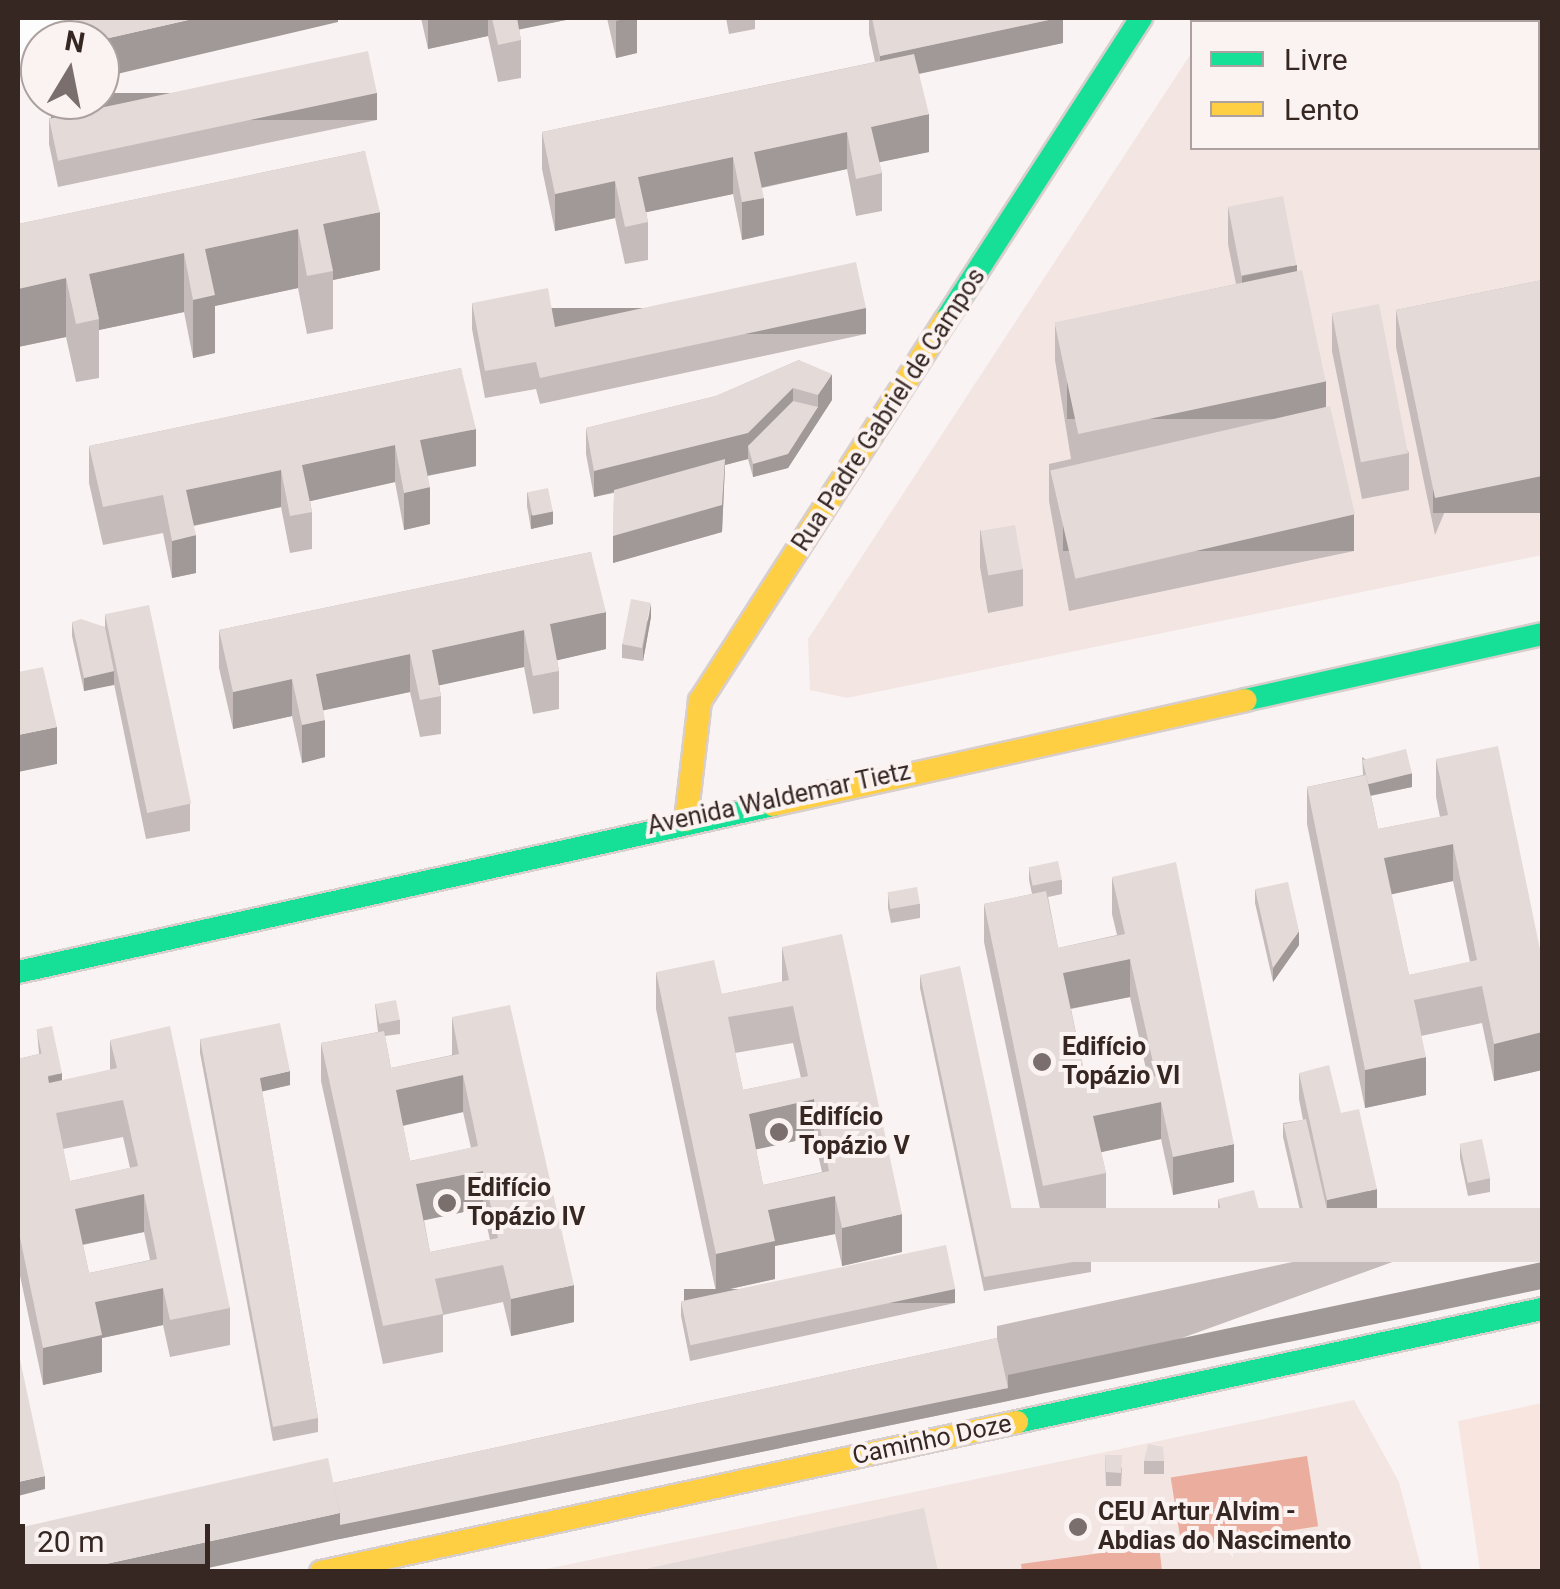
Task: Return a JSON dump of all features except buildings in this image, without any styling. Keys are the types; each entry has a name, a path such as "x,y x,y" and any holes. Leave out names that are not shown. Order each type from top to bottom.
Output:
{"street":[{"path":"18,46 36,18"},
{"name":"Rua Padre Gabriel de Campos","path":"686,820 700,701 1141,18"},
{"name":"Avenida Waldemar Tietz","path":"18,972 686,820 1542,634"},
{"name":"Caminho Doze","path":"320,1572 1542,1309"}],"shaded area":[{"path":"1215,18 1542,18 1542,555 847,698 810,690 808,639 1190,55 1190,150 1540,150 1540,20"},
{"name":"CEU Artur Alvim - Abdias do Nascimento","path":"1354,1400 1399,1482 1422,1571 532,1572"},
{"path":"1542,1403 1542,1571 1480,1571 1458,1421"},
{"path":"1307,1456 1318,1526 1182,1548 1171,1478"},
{"path":"1159,1545 1162,1571 1022,1571 1021,1564"}],"traffic: fast":[{"path":"945,321 1141,18"},
{"path":"1245,700 1542,634"},
{"path":"18,972 773,805"},
{"path":"1017,1422 1542,1309"}],"traffic: slow":[{"path":"686,820 700,701 945,321"},
{"path":"773,805 1245,700"},
{"path":"321,1572 1017,1422"}],"place":[{"name":"Edifício Topázio VI","path":"1042,1062"},
{"name":"Edifício Topázio V","path":"779,1132"},
{"name":"Edifício Topázio IV","path":"447,1203"},
{"name":"CEU Artur Alvim - Abdias do Nascimento","path":"1078,1527"}]}
